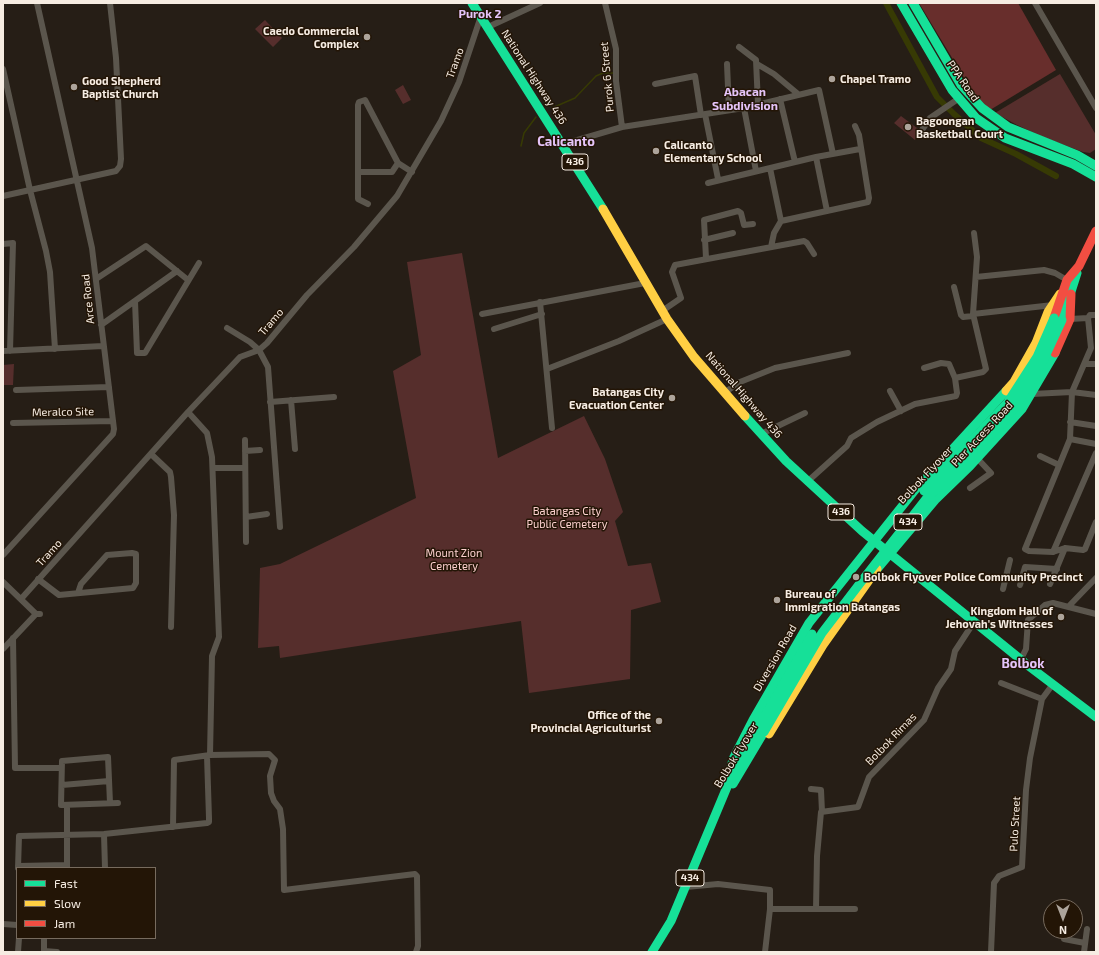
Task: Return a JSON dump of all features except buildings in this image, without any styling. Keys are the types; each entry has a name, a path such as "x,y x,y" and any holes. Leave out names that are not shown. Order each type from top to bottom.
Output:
{"main road":[{"name":"PPA Road","path":"901,3 958,99 976,118 993,132 1018,144 1073,164 1096,177"},
{"name":"PPA Road","path":"913,3 961,84 975,102 1008,127 1094,161"},
{"name":"National Highway 436","path":"477,8 564,144 665,315 694,357 724,393 807,482 874,542 1021,659 1096,716"},
{"name":"Pier Access Road","path":"874,542 915,490 952,448 985,416 1014,382 1036,343 1053,305 1067,286 1096,231"},
{"name":"Bolbok Flyover","path":"722,801 744,768 760,730 822,633 926,499 999,426 1015,407 1043,361 1062,319 1067,286"},
{"name":"Pier Access Road","path":"890,555 935,500 1013,421 1032,394 1056,352 1062,319"},
{"name":"Diversion Road","path":"652,952 671,921 686,887 707,832 722,801 733,759 809,623 874,542"},
{"name":"Diversion Road","path":"722,801 748,768 823,645 867,581 890,555"}],"street":[{"name":"Arce Road","path":"3,555 113,434 114,429 92,248 78,180 37,3"},
{"path":"3,196 116,171 121,159 116,58 110,3"},
{"path":"488,27 540,3"},
{"name":"Purok 6 Street","path":"605,3 616,49 616,81 622,127"},
{"path":"1035,3 1096,108"},
{"name":"Tramo","path":"21,599 188,412 240,357 259,350 307,295 354,247 397,196 435,133 459,82 477,8"},
{"path":"739,47 756,60 758,104"},
{"path":"728,64 729,110"},
{"path":"757,64 774,74 798,94"},
{"path":"3,69 50,272 55,349"},
{"path":"655,84 695,76 718,179"},
{"path":"564,144 622,127 744,108 819,90 833,154"},
{"path":"780,99 795,162"},
{"path":"922,130 927,122 958,99"},
{"path":"368,204 358,199 359,102 363,100 366,102 398,162 412,172"},
{"path":"744,108 756,171"},
{"path":"781,221 868,202 869,200 859,135 855,126"},
{"path":"708,183 718,179 816,157 860,149"},
{"path":"816,157 827,211"},
{"path":"358,172 392,172 398,162"},
{"path":"770,168 781,221 774,233 770,247"},
{"path":"706,258 702,221 706,218 738,211 741,213 745,226 753,224"},
{"path":"704,240 733,233"},
{"path":"955,378 983,372 986,369 973,315 977,257 974,233"},
{"path":"547,369 625,339 665,315 681,298 672,274 674,266 706,258 804,241 814,254"},
{"path":"3,244 13,243 12,351"},
{"path":"96,279 146,246 188,280"},
{"path":"134,301 137,353 145,353 199,263"},
{"path":"976,277 1044,270 1055,273 1067,286"},
{"path":"101,324 177,271"},
{"path":"482,314 645,283"},
{"path":"954,287 962,316 1053,305"},
{"path":"540,302 552,428"},
{"path":"494,329 542,314"},
{"path":"1062,319 1088,318 1090,315 1096,315"},
{"path":"1088,318 1094,344 1072,392 1070,438 1026,547 1029,551 1053,552 1066,548 1079,550 1085,549 1096,522"},
{"path":"227,328 250,342 259,350 268,367 280,527"},
{"path":"3,352 103,346"},
{"path":"724,393 740,382 775,368 848,353"},
{"path":"807,482 847,446 851,438 921,402 956,396 955,378 950,365 947,363 924,368"},
{"path":"1085,364 1096,364"},
{"path":"16,390 109,387"},
{"path":"890,391 901,411"},
{"path":"1032,394 1072,392 1096,395"},
{"path":"270,402 334,397"},
{"path":"291,400 295,448"},
{"path":"67,804 67,835 67,867 18,867 19,836 67,835 104,834 209,822 208,756 212,656 219,637 212,448 207,433 188,412"},
{"path":"761,434 805,413"},
{"name":"Meralco Site","path":"14,423 113,420"},
{"path":"1070,422 1096,426"},
{"path":"1070,438 1096,444"},
{"path":"245,440 246,542"},
{"path":"244,451 260,450"},
{"path":"1053,552 1096,453"},
{"path":"151,454 170,472 171,477 174,515 171,627"},
{"path":"1040,456 1059,465"},
{"path":"970,488 991,473 978,458"},
{"path":"213,468 245,468"},
{"path":"246,517 267,514"},
{"path":"1050,584 1066,548"},
{"path":"38,579 56,594 78,593 135,587 136,554 107,555 82,584 78,593"},
{"path":"1003,589 1010,560"},
{"path":"1020,585 1025,567 1056,569"},
{"path":"1069,606 1094,581"},
{"path":"3,582 38,614 3,648"},
{"path":"1021,659 1026,649 1028,620 1045,605 1053,603 1096,614"},
{"name":"Bolbok Rimas","path":"822,812 858,807 869,777 924,720 940,683 951,668 955,651 974,622"},
{"path":"13,638 15,768 61,768"},
{"path":"1001,682 1042,699"},
{"name":"Pulo Street","path":"991,952 995,880 999,876 1020,869 1022,865 1026,790 1042,699 1053,684"},
{"path":"173,827 174,760 208,756 269,754 275,760 270,776 271,793 274,801 280,809 283,829 284,890 415,874 417,876 418,946 416,952"},
{"path":"110,803 108,757 62,760 61,805 118,803"},
{"path":"62,785 109,781"},
{"path":"810,789 821,790 822,812 817,856 816,909"},
{"path":"104,834 105,867"},
{"path":"686,887 718,884 770,890 770,909 765,952"},
{"path":"770,909 855,909"},
{"path":"3,924 16,925"},
{"path":"1084,952 1087,928"},
{"path":"18,952 19,939"},
{"path":"44,939 44,952 57,952"},
{"path":"1064,939 1085,943"}],"green space":[{"path":"265,20 282,38 273,47 255,29"},
{"path":"1060,74 1096,135 1096,149 1090,153 1083,152 1043,137 995,113"},
{"path":"403,85 411,100 403,104 395,90"},
{"name":"Bagoongan Basketball Court","path":"901,116 921,131 915,140 894,123"},
{"path":"462,253 498,458 584,416 605,459 623,512 615,521 628,566 651,563 661,602 631,610 630,679 529,693 521,621 280,658 279,646 258,648 260,568 280,564 416,498 393,371 421,355 407,262"},
{"path":"14,364 13,385 3,385 3,365"}],"shaded area":[{"path":"919,3 1018,3 1056,70 990,110 972,91"}],"waterway":[{"path":"886,3 937,97 981,138 1016,154 1056,176"},
{"path":"552,108 575,98 596,76 603,73 613,73"},
{"path":"521,146 524,133 536,117"}],"traffic: fast":[{"path":"472,3 603,209"},
{"path":"901,3 952,90 976,118 1005,138 1073,164 1096,177"},
{"path":"913,3 961,85 982,108 1008,127 1077,155 1096,166"},
{"path":"1062,320 1077,273"},
{"path":"924,491 1008,402 1037,357 1054,318"},
{"path":"764,732 822,633 861,582 926,499 999,426 1015,407 1043,361 1062,320"},
{"path":"877,569 935,500 970,466 1022,409 1055,353"},
{"path":"731,768 733,759 753,720 809,623 915,490 1006,391"},
{"path":"745,416 786,461 862,531 1030,667 1096,717"},
{"path":"757,729 812,634"},
{"path":"652,952 671,921 737,763 757,729"},
{"path":"733,784 764,732"}],"traffic: slow":[{"path":"603,209 667,319 694,357 745,416"},
{"path":"1006,391 1014,382 1036,343 1048,312 1060,294"},
{"path":"769,734 823,645 877,569"}],"traffic: jam":[{"path":"1054,318 1067,280 1079,266 1096,231"},
{"path":"1055,353 1070,319 1071,294"}],"place":[{"name":"Caedo Commercial Complex","path":"367,37"},
{"name":"Chapel Tramo","path":"832,79"},
{"name":"Good Shepherd Baptist Church","path":"74,87"},
{"name":"Bagoongan Basketball Court","path":"908,127"},
{"name":"Calicanto Elementary School","path":"656,151"},
{"name":"Batangas City Evacuation Center","path":"672,398"},
{"name":"Bolbok Flyover Police Community Precinct","path":"856,577"},
{"name":"Bureau of Immigration Batangas","path":"777,600"},
{"name":"Kingdom Hall of Jehovah's Witnesses","path":"1061,617"},
{"name":"Office of the Provincial Agriculturist","path":"659,721"}],"district":[{"name":"Purok 2","path":"480,14"},
{"name":"Abacan Subdivision","path":"745,99"},
{"name":"Calicanto","path":"566,142"},
{"name":"Bolbok","path":"1023,664"}],"park label":[{"name":"Batangas City Public Cemetery","path":"567,517"},
{"name":"Mount Zion Cemetery","path":"454,559"}]}
